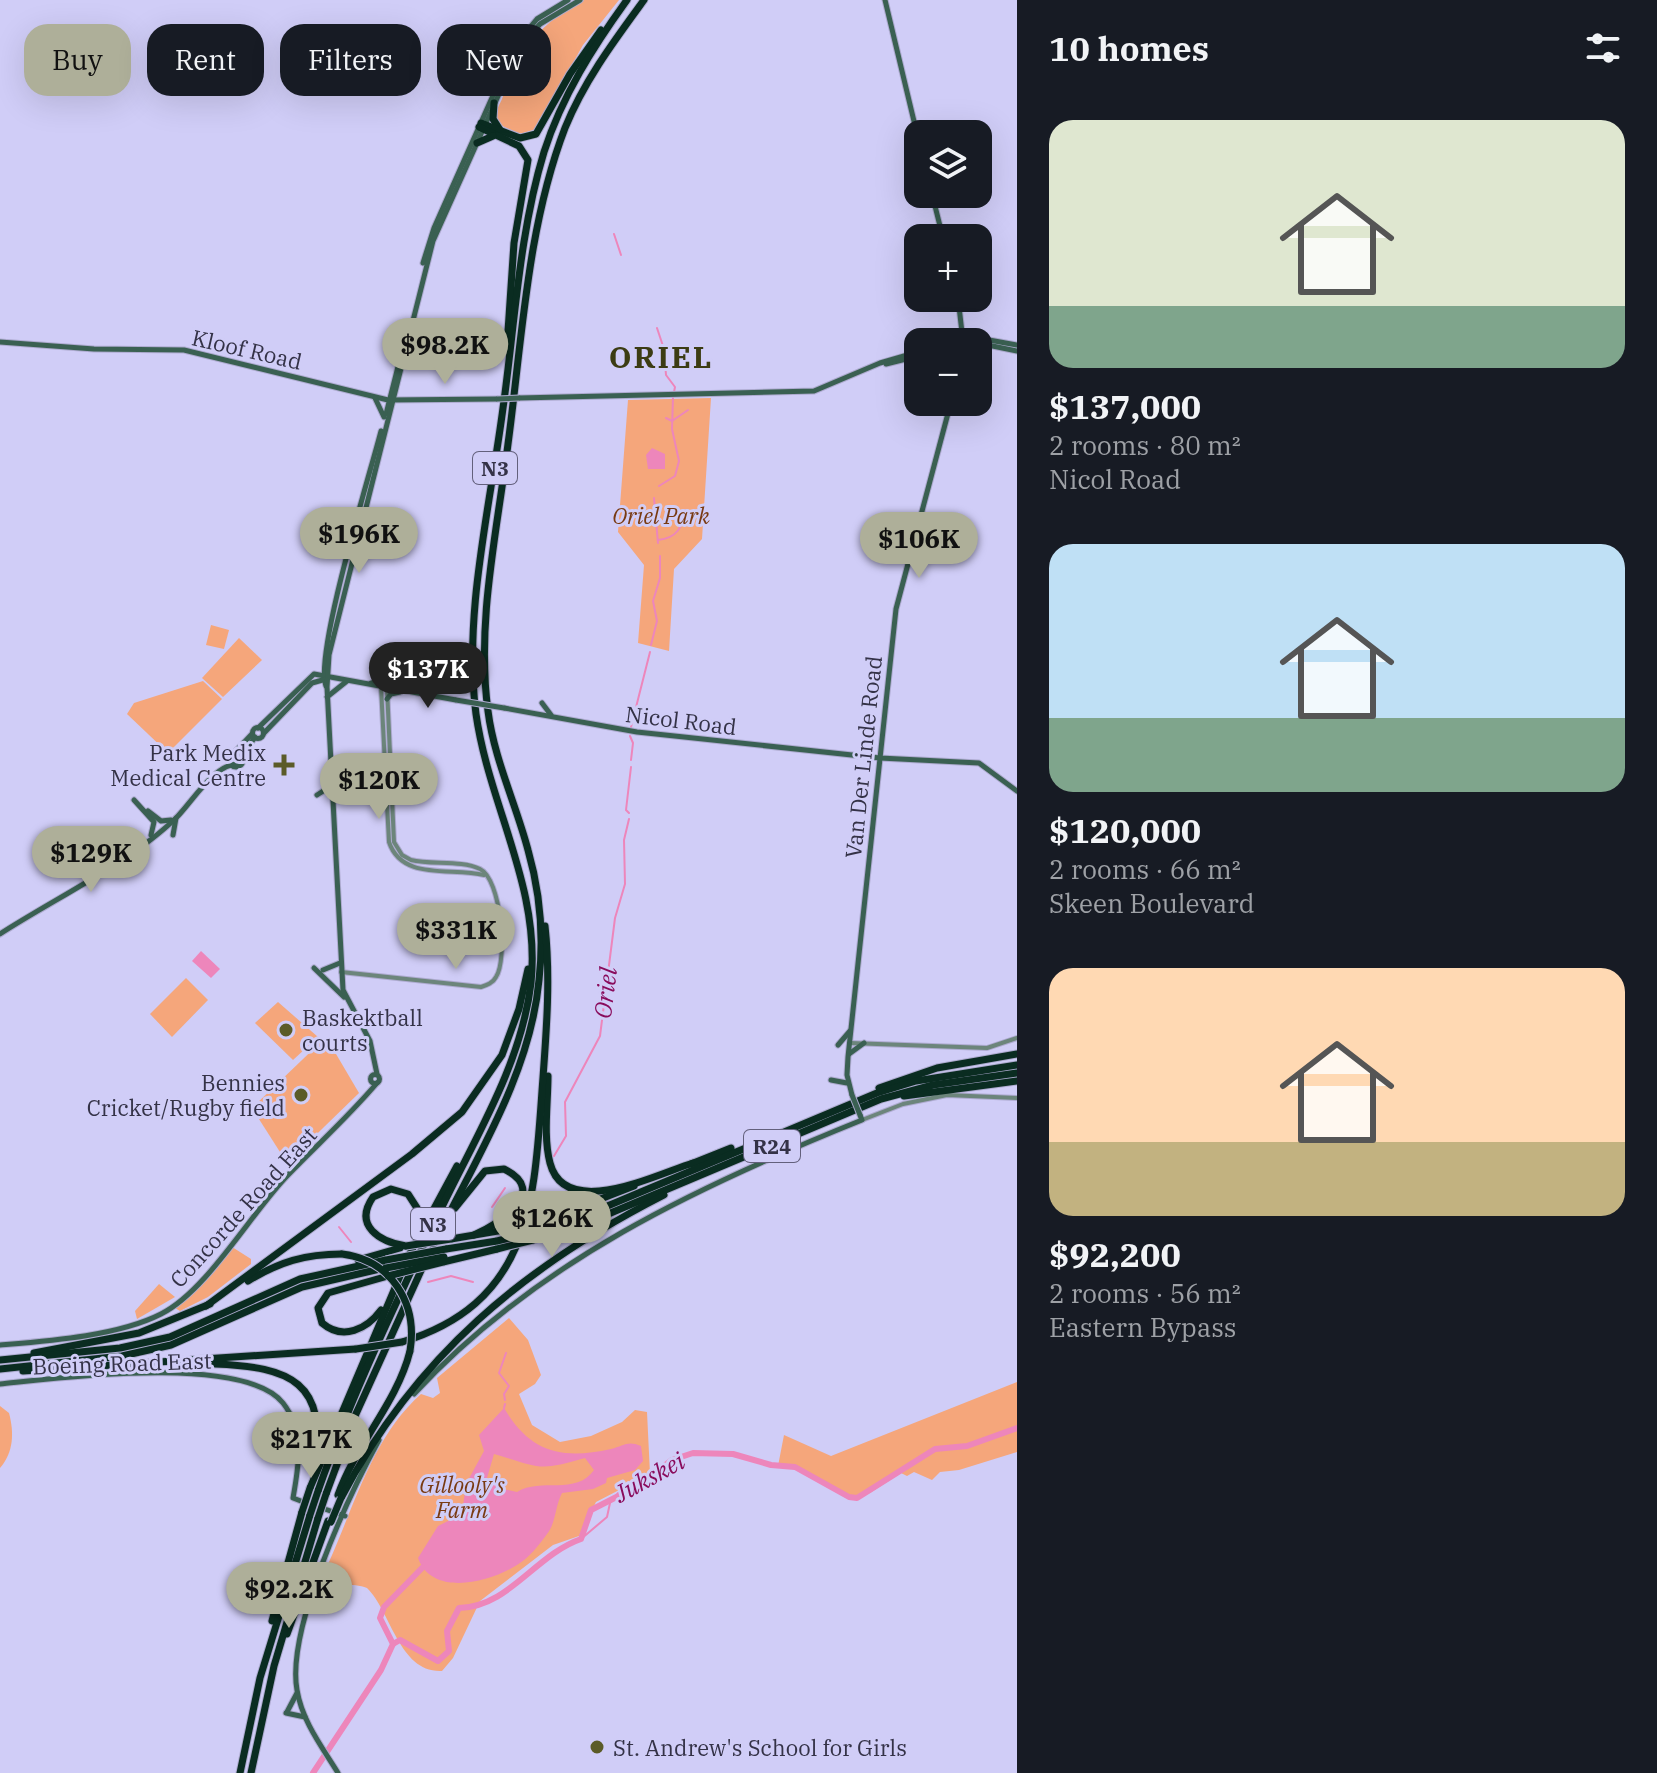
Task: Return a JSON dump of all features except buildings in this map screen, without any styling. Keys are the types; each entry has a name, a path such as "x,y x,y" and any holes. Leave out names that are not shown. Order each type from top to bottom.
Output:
{"highway":[{"path":"477,143 488,136 524,138 541,130 587,48 626,0"},
{"name":"N3","path":"251,1773 316,1489 372,1354 503,1084 521,1033 530,986 531,954 521,868 480,733 473,682 478,596 528,221 544,152 578,74 626,0"},
{"name":"N3","path":"316,1489 516,1075 529,1036 540,976 539,901 528,848 491,731 485,681 486,619 533,259 546,193 575,105 645,0"},
{"path":"494,103 494,124 525,152 529,166 514,243 506,384"},
{"path":"482,126 505,136"},
{"path":"539,901 548,959 547,1145 550,1164 559,1181 571,1190 590,1193 772,1136"},
{"path":"206,1306 412,1154 462,1112 502,1055 519,1009 531,954"},
{"path":"0,1370 181,1363 356,1349 402,1342 433,1330 475,1303 512,1257 530,1215 535,1191 547,1022"},
{"path":"805,1122 916,1074 1017,1054"},
{"name":"R24","path":"0,1370 122,1356 171,1345 302,1287 497,1245 586,1215 805,1122 916,1081 1017,1065"},
{"name":"R24","path":"534,1232 587,1223 917,1089 1017,1073"},
{"path":"858,1115 933,1091 1015,1082"},
{"path":"240,1773 260,1678 316,1489 403,1268 435,1203 476,1137"},
{"path":"323,1272 400,1247 510,1229 534,1232 693,1163"},
{"path":"443,1225 481,1173 494,1168 510,1171 521,1189 517,1207 500,1222 474,1235"},
{"path":"339,1498 400,1401 516,1285 598,1229 712,1170"},
{"path":"400,1247 375,1235 366,1221 370,1202 385,1190 404,1191 417,1208 415,1237 403,1268"},
{"path":"0,1358 114,1339 175,1321 284,1261 303,1256 342,1254 375,1265 403,1294 410,1312 410,1351 399,1383 352,1460 274,1666"},
{"path":"387,1268 328,1293 318,1308 322,1323 339,1331 363,1327 382,1309 399,1277"},
{"name":"R24","path":"0,1358 120,1348 170,1337 291,1282 323,1272 387,1268"},
{"path":"181,1363 270,1369 299,1385 310,1400 317,1420 316,1489"}],"main road":[{"path":"213,778 234,761 255,733 304,686 325,677 355,540 432,233 521,36 537,19 568,0"},
{"path":"422,272 482,126 526,38 549,17 580,0"},
{"path":"885,0 914,120"},
{"path":"960,312 962,328"},
{"path":"962,325 965,328"},
{"name":"Kloof Road","path":"0,342 94,349 184,350 390,401 814,391 904,358"},
{"path":"992,343 1017,345"},
{"path":"992,345 1017,351"},
{"path":"387,417 375,397 394,387"},
{"path":"387,417 408,401 394,387"},
{"name":"Van Der Linde Road","path":"858,1115 848,1083 848,1057 896,609 947,416"},
{"path":"255,733 264,733 314,674 326,667 355,540"},
{"name":"Nicol Road","path":"314,674 637,732 880,758 979,763 1017,791"},
{"path":"367,684 388,675 403,691 391,694 387,699"},
{"name":"Concorde Road East","path":"0,1345 59,1340 162,1314 200,1281 286,1176 361,1103 374,1078 376,1062 370,1041 345,998 341,972 325,677"},
{"path":"327,697 347,681"},
{"path":"542,703 553,717"},
{"path":"0,934 149,839 176,818 219,772 241,757 255,733"},
{"path":"317,795 332,785"},
{"path":"134,800 155,825 149,839"},
{"path":"141,806 161,821 176,818"},
{"path":"173,835 176,818"},
{"path":"323,970 336,967 341,961"},
{"path":"314,968 345,998"},
{"path":"838,1045 851,1031 863,1043 848,1057"},
{"path":"831,1080 848,1083"},
{"path":"338,1773 305,1718 297,1693 298,1658 308,1606 345,1516 369,1459 402,1407 469,1342 527,1295 654,1212 858,1115"},
{"name":"Boeing Road East","path":"0,1384 76,1376 178,1374 247,1380 273,1394 292,1420 300,1447 293,1498 345,1516"},
{"path":"297,1693 286,1712 305,1718"}],"street":[{"path":"384,688 394,842 405,858 430,866"},
{"path":"341,972 481,987 491,982 499,972 502,933 494,889 487,876 463,869 407,866 393,854 389,842 384,768 384,688"},
{"path":"384,768 391,765"},
{"path":"850,1043 987,1048 1017,1038"},
{"path":"858,1115 947,1095 1017,1098"}],"green space":[{"path":"584,0 619,0 583,45 536,129 520,134 496,123 503,96 551,96 551,24 548,24"},
{"name":"Oriel Park","path":"711,398 702,539 674,569 669,651 638,643 644,565 618,532 628,400"},
{"path":"211,625 229,630 224,649 206,645"},
{"path":"239,638 262,660 223,697 202,678"},
{"path":"203,681 222,699 168,753 127,714 134,703"},
{"path":"186,978 208,1000 172,1037 150,1014"},
{"name":"Baskektball courts","path":"278,1002 318,1037 293,1060 255,1023"},
{"path":"326,1037 359,1093 287,1163 252,1108"},
{"path":"229,1245 251,1259 251,1264 208,1297 180,1311 175,1308 195,1290"},
{"path":"159,1284 175,1297 137,1319 135,1311"},
{"name":"Gillooly's Farm","path":"509,1318 528,1340 541,1375 535,1384 519,1394 532,1425 560,1442 591,1436 622,1422 635,1410 647,1412 650,1474 596,1502 579,1536 553,1545 480,1601 453,1658 442,1671 427,1669 406,1652 367,1588 321,1581 363,1480 388,1433 421,1394 433,1398 440,1393 437,1378"},
{"path":"1017,1382 1017,1452 959,1470 940,1472 932,1480 914,1472 907,1476 901,1473 870,1493 849,1497 795,1467 778,1466 784,1435 831,1456"},
{"path":"0,1406 9,1413 12,1435 8,1455 0,1468"}],"shaded area":[{"path":"652,448 665,454 665,469 648,469 646,455"},
{"path":"201,951 220,969 211,978 192,961"},
{"path":"504,1408 525,1435 548,1449 577,1453 633,1444 641,1446 643,1461 635,1470 607,1478 606,1483 593,1489 562,1493 550,1530 534,1551 517,1565 477,1581 448,1582 435,1578 425,1570 418,1558 438,1526 450,1520 463,1506 466,1484 484,1451 479,1435","holes":["494,1454 539,1466 585,1458 594,1470 578,1482 537,1486 517,1492 499,1488 487,1478"]}],"waterway":[{"path":"614,234 621,255"},
{"path":"657,328 663,346"},
{"path":"664,347 665,357"},
{"path":"665,362 666,375 675,387 674,392"},
{"path":"659,486 675,476 679,461 672,429 673,397"},
{"path":"666,418 672,421 688,410"},
{"path":"654,498 658,543"},
{"path":"658,540 678,531 685,510"},
{"name":"Oriel","path":"651,645 657,621 653,601 660,578 660,556"},
{"name":"Oriel","path":"631,727 650,652"},
{"path":"630,736 633,743 631,760"},
{"name":"Oriel","path":"629,813 626,810 631,767"},
{"name":"Oriel","path":"554,1156 566,1136 565,1102 600,1036 615,918 625,884 624,840 629,819"},
{"path":"492,1207 505,1188"},
{"path":"339,1227 351,1242"},
{"path":"428,1282 451,1276 473,1282"},
{"path":"505,1400 504,1394 509,1386 499,1373 506,1353"},
{"path":"504,1408 505,1404"},
{"name":"Jukskei","path":"393,1644 400,1640 438,1661 449,1651 447,1631 459,1608 493,1599 550,1556 581,1539 591,1510 638,1486 672,1460 693,1453 733,1454 771,1465 795,1467 849,1497 857,1498 935,1449 967,1446 1017,1428"},
{"path":"581,1539 607,1517 610,1503 618,1493"},
{"path":"313,1773 381,1670 393,1644 380,1618 384,1607 422,1568"}],"place":[{"name":"Park Medix Medical Centre","path":"284,765"},
{"name":"Baskektball courts","path":"286,1030"},
{"name":"Bennies Cricket/Rugby field","path":"301,1095"},
{"name":"St. Andrew's School for Girls","path":"597,1747"}],"district":[{"name":"ORIEL","path":"661,356"}]}
